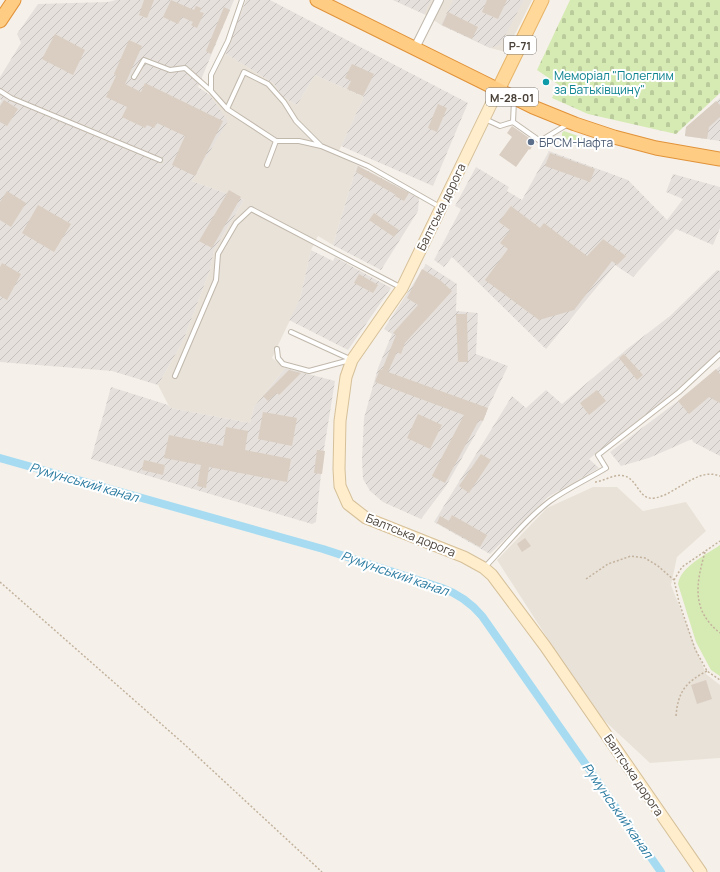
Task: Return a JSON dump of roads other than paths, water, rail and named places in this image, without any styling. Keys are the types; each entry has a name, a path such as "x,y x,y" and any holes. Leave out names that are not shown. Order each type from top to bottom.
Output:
{"highway":[{"path":"0,21 14,0"},
{"name":"М-28-01","path":"317,0 514,98 570,122 614,137 656,148 720,159"}],"main road":[{"name":"Р-71","path":"498,90 542,0"},
{"name":"Балтська дорога","path":"498,90 402,288 352,360 346,377 340,421 340,486 348,504 366,518 464,556 484,568 492,575 545,646 701,872"}],"street":[{"path":"415,48 439,0"}],"lane":[{"path":"211,91 211,75 228,41 242,0"},
{"path":"134,77 144,60 170,70 185,68 211,91 227,109 276,141 299,141 321,146 368,166 441,207"},
{"path":"227,109 244,72 268,84 284,102 296,121 321,146"},
{"path":"0,91 11,98 160,160"},
{"path":"513,122 514,98"},
{"path":"484,118 500,126 513,122"},
{"path":"513,122 540,141 570,122"},
{"path":"267,165 276,141"},
{"path":"175,376 216,280 218,254 236,223 251,209 402,288"},
{"path":"291,332 352,360"},
{"path":"278,349 278,358 283,364 309,371 352,360"},
{"path":"484,568 529,520 549,502 606,468 598,456 678,392 720,354"}],"waterway":[{"name":"Румунський канал","path":"0,458 323,549 448,590 459,596 474,607 482,616 661,872"}],"place":[{"name":"Меморіал \"Полеглим за Батьківщину\"","path":"546,82"},
{"name":"БРСМ-Нафта","path":"531,142"}]}
